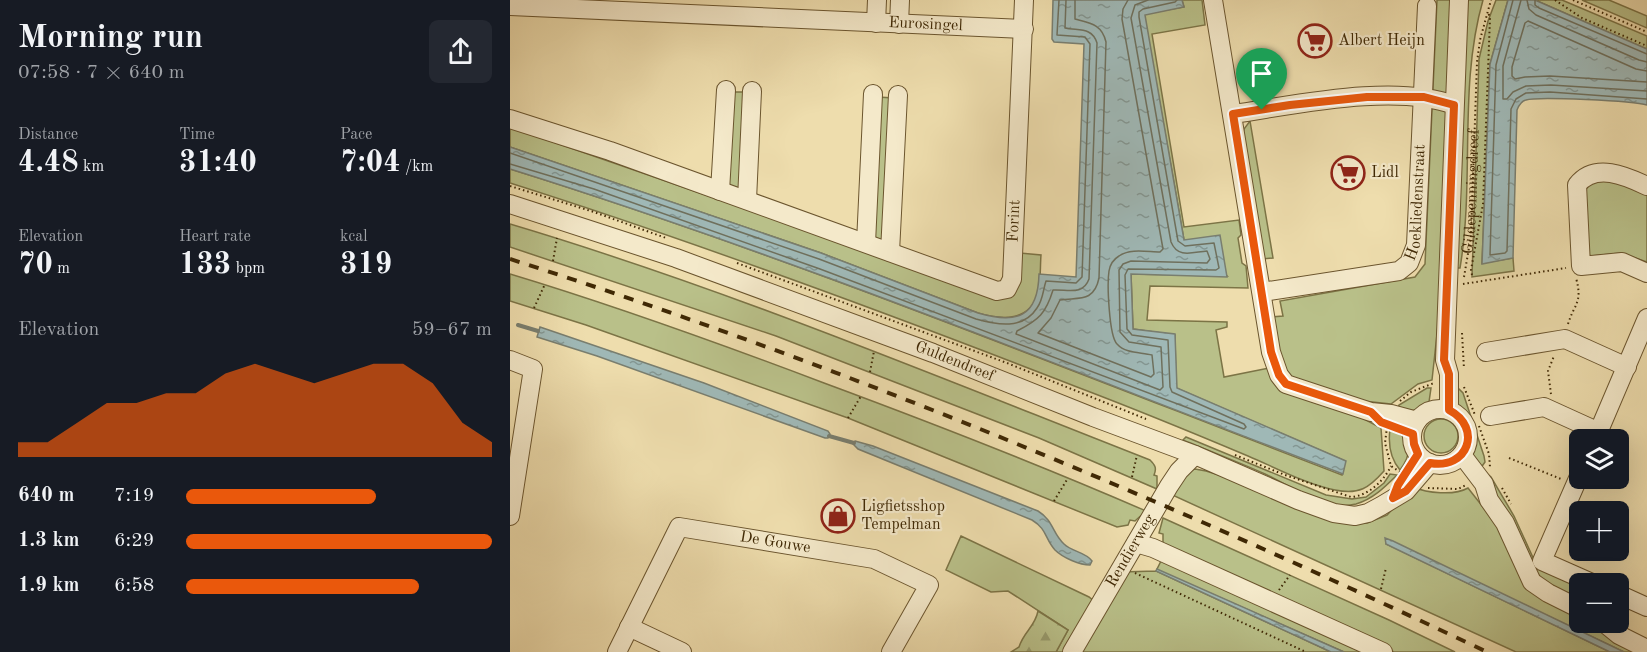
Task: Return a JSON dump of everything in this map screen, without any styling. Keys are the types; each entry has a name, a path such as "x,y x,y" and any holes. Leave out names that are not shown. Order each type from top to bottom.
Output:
{"street":[{"path":"876,22 877,0"},
{"path":"899,24 900,0"},
{"path":"1024,0 1024,29"},
{"path":"1213,0 1271,352 1279,375 1286,384 1371,412 1381,422 1415,428"},
{"name":"Gildepenningdreef","path":"1443,410 1449,374 1444,360 1459,0"},
{"name":"Eurosingel","path":"510,6 608,5 754,8 899,24 1024,29"},
{"name":"Hoekliedenstraat","path":"1262,292 1398,271 1409,263 1416,245 1427,6"},
{"name":"Forint","path":"510,119 610,151 997,291 1006,289 1012,279 1024,29"},
{"path":"720,191 726,90"},
{"path":"747,200 752,92"},
{"path":"866,243 873,94"},
{"path":"890,252 898,95"},
{"path":"1233,114 1367,97 1424,97 1454,105"},
{"path":"1647,186 1623,175 1592,173 1582,178 1577,185 1581,266 1622,262 1647,273"},
{"name":"Guldendreef","path":"510,204 688,262 933,353 1195,455 1298,500 1334,513 1355,516 1368,513 1393,498 1398,485 1424,458"},
{"path":"1600,429 1647,318"},
{"path":"1486,352 1565,339 1627,367"},
{"path":"510,360 533,369 518,413 510,516"},
{"path":"1491,416 1544,407 1584,429"},
{"path":"1443,410 1457,414 1467,429 1468,438 1456,459 1440,465 1424,458 1414,444 1415,428 1422,415 1443,410"},
{"name":"Rendierweg","path":"1072,652 1179,471 1195,455"},
{"path":"1456,459 1484,484 1489,501 1505,524 1532,582 1569,604"},
{"path":"1569,573 1542,561 1573,489"},
{"name":"De Gouwe","path":"617,652 679,527 874,559 929,585 891,652"},
{"path":"1136,543 1153,548 1383,652"},
{"path":"1629,599 1647,607"},
{"path":"629,627 682,652"},
{"path":"1629,632 1646,643"},
{"path":"1617,633 1646,643"}],"path":[{"name":"Gildepenningdreef","path":"1491,0 1480,40 1470,236 1463,284 1581,266"},
{"path":"1555,0 1582,18 1647,46"},
{"path":"1573,0 1647,33"},
{"path":"1472,275 1483,204 1490,18 1488,12"},
{"path":"553,261 557,238"},
{"path":"534,308 545,284"},
{"path":"1462,327 1464,370"},
{"path":"870,372 874,351"},
{"path":"848,418 861,396"},
{"path":"1232,454 1351,497 1359,496 1385,479 1391,466"},
{"path":"1132,477 1137,455"},
{"path":"1509,458 1569,477"},
{"path":"1054,501 1068,478"},
{"path":"1121,567 1306,652"},
{"path":"1381,589 1386,568"},
{"path":"1275,598 1290,575"}],"green space":[{"path":"1182,0 1202,0 1205,25 1152,34 1184,227 1239,220 1241,235 1238,238 1242,263 1246,266 1248,288 1150,286 1147,320 1227,322 1227,327 1216,330 1224,377 1269,368 1381,428 1384,471 1363,489 1351,492 1325,488 1142,412 866,306 653,230 510,183 510,169 720,239 928,315 1342,475 1345,461 1176,388 1175,335 1133,329 1131,274 1227,276 1184,240 1144,14 1184,7"},
{"path":"1437,0 1451,0 1438,325 1432,380 1418,384 1391,404 1354,400 1295,380 1283,371 1271,317 1283,316 1280,301 1415,277 1425,264"},
{"path":"1464,0 1483,0 1475,33 1471,66 1464,235 1460,268 1453,268"},
{"path":"1496,0 1508,0 1490,64 1482,263 1513,258 1514,271 1472,277 1479,59 1488,21"},
{"path":"1535,0 1562,0 1647,36 1647,49"},
{"path":"1582,0 1609,0 1647,16 1647,28"},
{"path":"733,92 748,92 744,181 738,189 729,185"},
{"path":"878,97 893,98 888,231 881,243 875,238"},
{"path":"1250,121 1273,258 1262,259 1241,144 1244,129"},
{"path":"510,127 999,297 1020,253 1041,255 1038,293 1028,309 1014,317 996,317 978,313 821,253 510,147"},
{"path":"1598,177 1647,191 1647,262 1621,253 1591,256 1587,253 1582,186"},
{"path":"510,224 591,249 752,305 1150,460 1155,467 1157,489 1039,438 776,336 510,247"},
{"path":"510,274 629,312 785,368 986,445 1146,511 1135,521 1130,520 1128,525 1117,527 848,418 586,325 510,301"},
{"path":"1427,388 1431,388 1429,402 1414,410 1397,411 1399,405"},
{"path":"1458,388 1463,393 1484,456 1485,462 1480,469 1470,452 1472,428 1468,418 1456,403"},
{"path":"1441,419 1453,424 1458,436 1453,448 1441,453 1429,448 1424,436 1429,424"},
{"path":"1390,429 1402,436 1408,445 1409,451 1400,470 1391,451"},
{"path":"1186,437 1326,495 1352,499 1366,497 1384,483 1390,474 1397,475 1378,492 1362,502 1345,506 1333,504 1309,496 1265,474 1183,440"},
{"path":"1195,469 1245,483 1342,522 1367,523 1387,515 1413,487 1440,493 1468,488 1501,530 1517,570 1569,609 1569,626 1386,539 1386,544 1610,652 1516,652 1168,493 1184,472"},
{"path":"1485,472 1491,477 1514,516 1535,562 1569,579 1569,597 1552,589 1531,567 1482,475"},
{"path":"1163,518 1455,652 1394,652 1163,545 1163,534 1159,533"},
{"path":"961,536 1089,597 1095,602 1066,652 1056,652 1068,630 1008,591 991,592 946,570"},
{"path":"1163,557 1374,652 1344,652 1156,571"},
{"path":"1156,571 1331,652 1075,652 1121,572"},
{"path":"1038,611 1068,630 1056,652 1011,652 1019,647"},
{"path":"1584,633 1610,633 1647,652 1624,652"}],"water":[{"path":"1053,0 1182,0 1184,7 1145,15 1184,240 1220,235 1227,277 1131,274 1133,329 1175,334 1177,388 1346,461 1343,474 824,276 510,169 510,147 821,253 978,313 1003,318 1014,317 1029,309 1038,289 1039,274 1076,277 1084,44 1054,42 1052,39"},
{"path":"1508,0 1535,0 1647,49 1647,105 1566,99 1534,99 1521,102 1517,110 1513,258 1482,264 1490,64"},
{"path":"540,327 704,383 828,431 830,434 828,438 825,438 597,356 537,337"},
{"path":"855,441 1038,511 1047,519 1064,544 1092,561 1090,565 1081,564 1058,553 1041,527 1032,520 858,449 853,444"},
{"path":"1385,538 1569,626 1569,632 1386,544"},
{"path":"1157,569 1344,652 1331,652 1156,571"},
{"path":"1571,633 1584,633 1624,652 1610,652"}],"waterway":[{"path":"518,325 538,331"},
{"path":"829,436 854,443"}],"railway":[{"path":"510,259 759,344 1005,439 1247,542 1487,652"}],"place":[{"name":"Albert Heijn","path":"1315,41"},
{"name":"Lidl","path":"1348,173"},
{"name":"Ligfietsshop Tempelman","path":"838,516"}],"route":[{"path":"1367,97 1424,97 1439,99 1454,105 1444,360 1449,374 1449,410 1464,421 1468,438 1462,455 1457,460 1440,465 1430,463 1406,491 1393,498 1398,485 1418,454 1413,434 1381,422 1371,412 1286,384 1279,375 1271,352 1233,114 1262,110 1367,97"}]}
